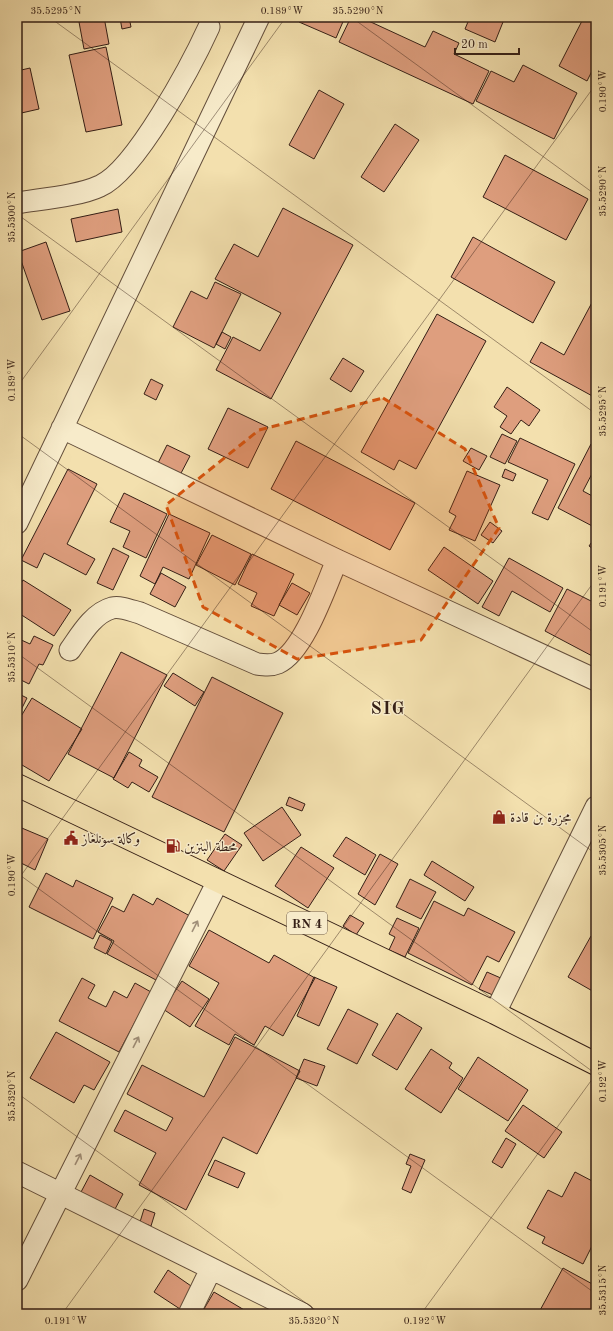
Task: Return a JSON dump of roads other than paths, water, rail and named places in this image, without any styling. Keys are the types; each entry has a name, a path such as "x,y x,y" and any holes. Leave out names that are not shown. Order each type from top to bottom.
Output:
{"main road":[{"name":"RN 4","path":"17,786 218,881 596,1064"}],"street":[{"path":"17,523 259,17"},
{"path":"17,203 100,186 115,177 127,164 177,87 209,27"},
{"path":"62,428 337,560 596,680"},
{"path":"70,650 91,622 113,608 126,609 140,613 257,664 269,666 279,663 297,646 304,634 337,560"},
{"path":"495,1014 596,807"},
{"path":"17,1280 218,881"},
{"path":"17,1172 303,1314"},
{"path":"189,1314 211,1269"}],"place":[{"name":"مجزرة بن قادة","path":"499,817"},
{"name":"وكالة سونلغاز","path":"71,838"},
{"name":"محطة البنزين","path":"173,846"}],"district":[{"name":"SIG","path":"388,708"}]}
